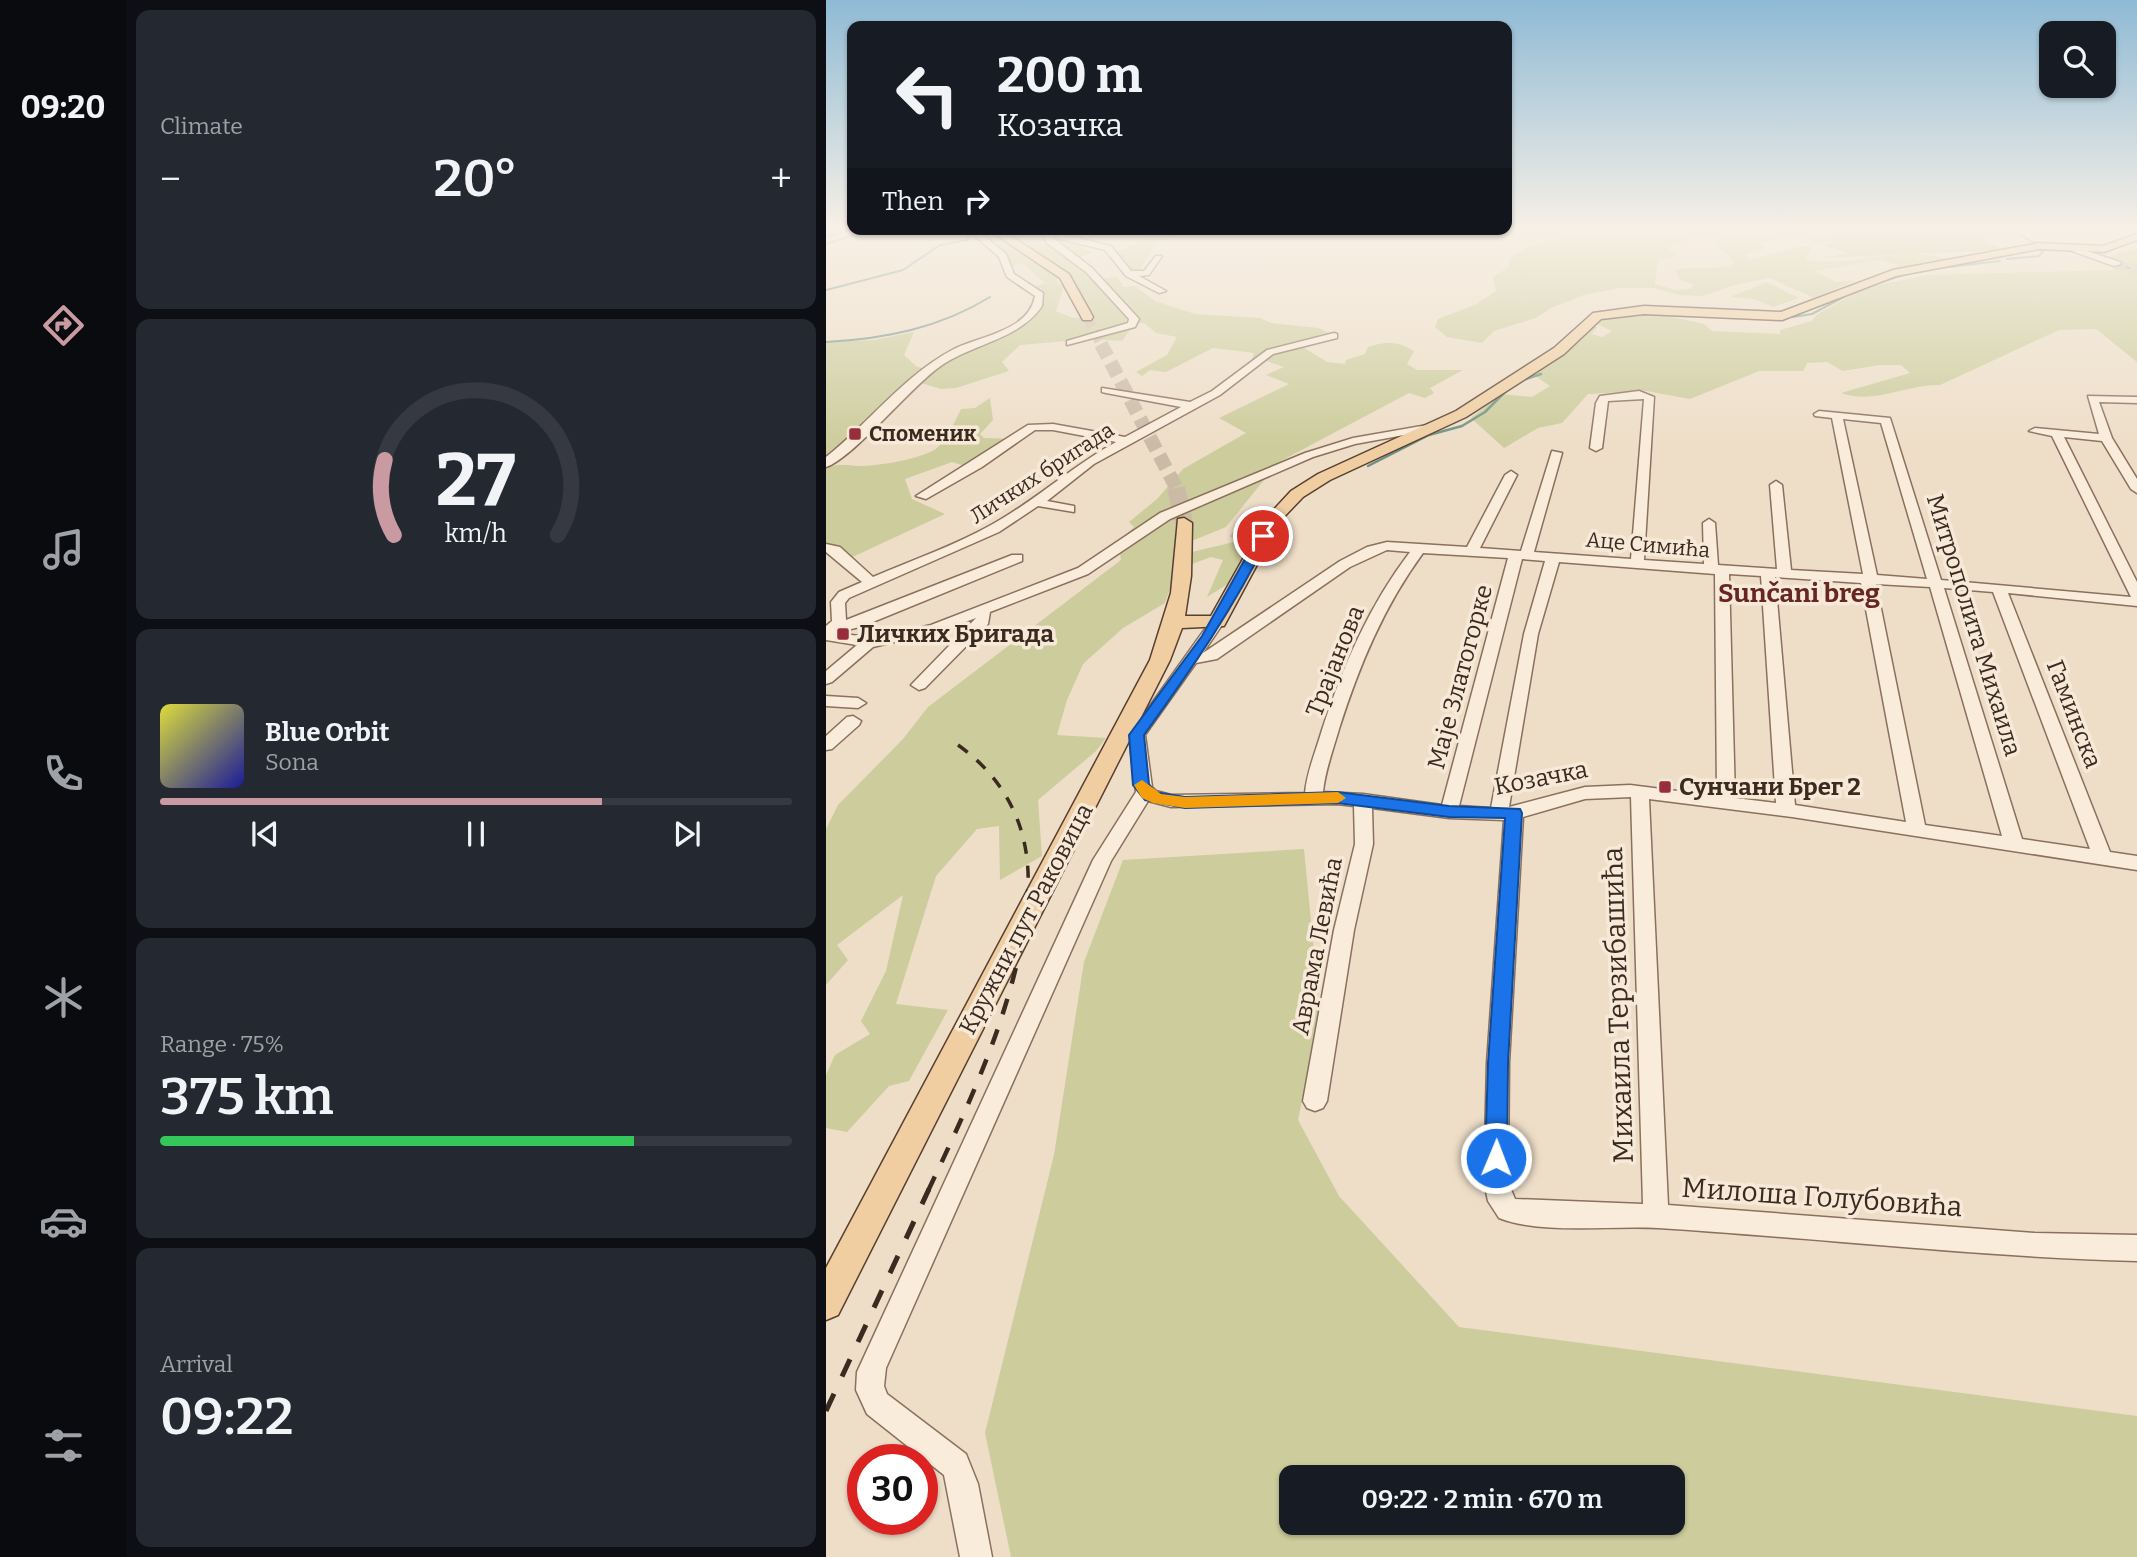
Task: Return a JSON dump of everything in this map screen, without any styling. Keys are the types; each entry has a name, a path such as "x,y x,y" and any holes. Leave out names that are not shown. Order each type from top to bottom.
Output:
{"main road":[{"path":"1079,303 1087,317"},
{"path":"1174,622 1217,622 1266,530 1286,503 1324,477 1394,440 1437,427 1535,367 1597,316 1637,310 1782,316 1815,303"},
{"name":"Кружни пут Раковица","path":"826,1303 1160,660 1174,622 1185,575 1184,523"}],"street":[{"path":"826,463 895,398 947,357 1023,322 1037,310 1039,303"},
{"path":"1070,343 1132,325 1134,319 1119,303"},
{"name":"Личких бригада","path":"830,632 841,598 965,544 1060,487 1087,463 1216,393 1273,351 1334,337"},
{"path":"1106,390 1192,406"},
{"path":"1596,448 1601,403 1604,398 1647,396 1637,565"},
{"path":"2137,400 2092,398 2106,439 2137,489"},
{"path":"1819,414 1838,416 1917,829"},
{"name":"Митрополита Михаила","path":"1838,416 1886,420 2014,844"},
{"path":"922,496 978,464 1032,427 1053,427 1126,441"},
{"path":"2035,431 2106,439"},
{"path":"2056,433 2137,596"},
{"path":"830,632 869,643 914,635 1083,571 1159,520 1206,497 1322,449 1363,439 1394,440"},
{"name":"Маје Златогорке","path":"1449,812 1521,555 1556,453"},
{"path":"1471,553 1511,475"},
{"path":"1776,485 1786,810"},
{"path":"1036,502 1070,509"},
{"path":"1709,523 1716,571 1726,802"},
{"name":"Аце Симића","path":"1189,660 1202,660 1219,652 1339,568 1372,550 1387,546 1999,589 2137,602"},
{"path":"826,548 835,550 871,583"},
{"name":"Трајанова","path":"1313,797 1326,745 1363,640 1406,565 1419,549"},
{"path":"830,632 1017,558"},
{"path":"1506,813 1531,635 1553,558"},
{"name":"Гаминска","path":"1999,589 2103,858"},
{"path":"919,685 983,621 983,610"},
{"path":"976,1557 963,1484 955,1465 877,1404 869,1393 868,1382 872,1367 1102,860 1145,792 1140,780 1137,735 1217,622"},
{"path":"826,679 869,643"},
{"path":"826,701 858,703"},
{"path":"826,746 853,721"},
{"name":"Козачка","path":"1145,792 1158,799 1185,802 1313,797 1363,800 1449,812 1506,813 1585,793 1640,792 1786,810 2137,863"},
{"name":"Михаила Терзибашића","path":"1640,792 1656,1216"},
{"name":"Аврама Левића","path":"1315,1101 1344,930 1364,844 1363,800"},
{"name":"Милоша Голубовића","path":"1506,813 1496,1182 1504,1206 1513,1213 1656,1216 2035,1246 2137,1248"}],"green space":[{"path":"1038,303 1059,303 1056,311 1073,318 1086,317 1079,303 1160,303 1195,314 1260,318 1271,323 1319,328 1334,336 1298,344 1327,362 1345,364 1346,360 1365,354 1368,347 1392,343 1414,351 1407,364 1417,370 1463,370 1430,388 1434,393 1425,398 1409,393 1277,463 1239,479 1264,480 1226,527 1177,547 1173,581 1165,603 1123,628 1083,664 1067,700 1057,735 1106,738 1096,751 1038,800 1042,856 1000,880 999,826 977,829 936,876 896,1004 948,1010 909,1081 889,1086 847,1132 826,1128 826,1075 835,1055 870,1034 861,1021 886,971 903,895 837,945 848,960 826,985 826,829 838,805 903,739 928,707 1121,560 1120,554 1109,550 1134,527 1129,522 1157,499 1183,469 1246,433 1219,418 1289,384 1266,375 1284,367 1261,359 1257,363 1251,362 1254,353 1213,348 1166,372 1150,370 1142,376 1136,372 1167,355 1177,337 1156,333 1144,323 1134,324 1122,341 1089,339 1020,345 1002,362 1009,371 956,388 941,389 914,381 826,463 826,342 874,340 914,332 904,355 917,367 930,369 1023,322"},
{"path":"1565,303 1536,318 1494,331 1482,343 1447,337 1435,327 1438,319 1477,304"},
{"path":"1763,303 1786,303 1773,307"},
{"path":"1838,303 2137,303 2137,362 2096,329 2059,330 1940,385 1866,397 1841,393 1910,373 1901,365 1880,365 1843,371 1827,362 1807,363 1803,371 1759,371 1690,399 1646,391 1588,394 1562,423 1538,428 1504,448 1471,418 1501,394 1532,397 1550,386 1534,375 1573,347 1592,326 1598,327 1591,334 1602,337 1612,331 1593,322 1623,314 1660,314 1704,324 1712,331 1780,334 1780,330 1812,321 1816,315"},
{"path":"990,398 993,420 980,434 984,438 1014,439 972,468 952,462 905,479 912,499 945,514 846,560 826,545 826,467 877,465 923,455 942,443 961,409 975,408"},
{"path":"1256,531 1259,535 1239,577 1207,597 1223,560 1211,557 1189,565 1192,552 1238,541 1239,538 1230,537 1233,532"},
{"path":"1304,849 1320,1013 1298,1120 1339,1196 1459,1327 2137,1416 2137,1557 1011,1557 985,1433 1054,1155 1084,962 1123,860"}],"waterway":[{"path":"826,342 911,330 951,317 980,303"},
{"path":"1793,317 1812,314 1833,303"},
{"path":"1607,311 1636,307"},
{"path":"1658,307 1675,307"},
{"path":"1588,331 1605,315"},
{"path":"1572,345 1582,336"},
{"path":"1565,352 1574,344"},
{"path":"1520,381 1541,374"},
{"path":"1368,466 1429,435 1462,426 1485,412 1508,389"},
{"path":"1274,549 1284,525"}],"tunnel":[{"path":"1087,317 1102,345"},
{"path":"1101,344 1177,489"},
{"path":"1176,488 1184,523"}],"railway":[{"path":"958,745 992,776 1015,813 1026,855 1027,901"},
{"path":"928,1191 961,1121 1003,1013 1014,975 1028,899"},
{"path":"826,1411 929,1189"}],"slow traffic":[{"path":"1142,785 1150,796 1185,802 1338,798"}],"place":[{"name":"Споменик","path":"855,434"},
{"name":"Личких Бригада","path":"843,634"},
{"name":"Сунчани Брег 2","path":"1665,787"}],"district":[{"name":"Sunčani breg","path":"1799,593"}],"route":[{"path":"1263,536 1238,587 1208,637 1139,730 1136,738 1141,785 1150,796 1185,802 1313,797 1363,800 1449,812 1514,813 1498,1063 1496,1158"}]}
